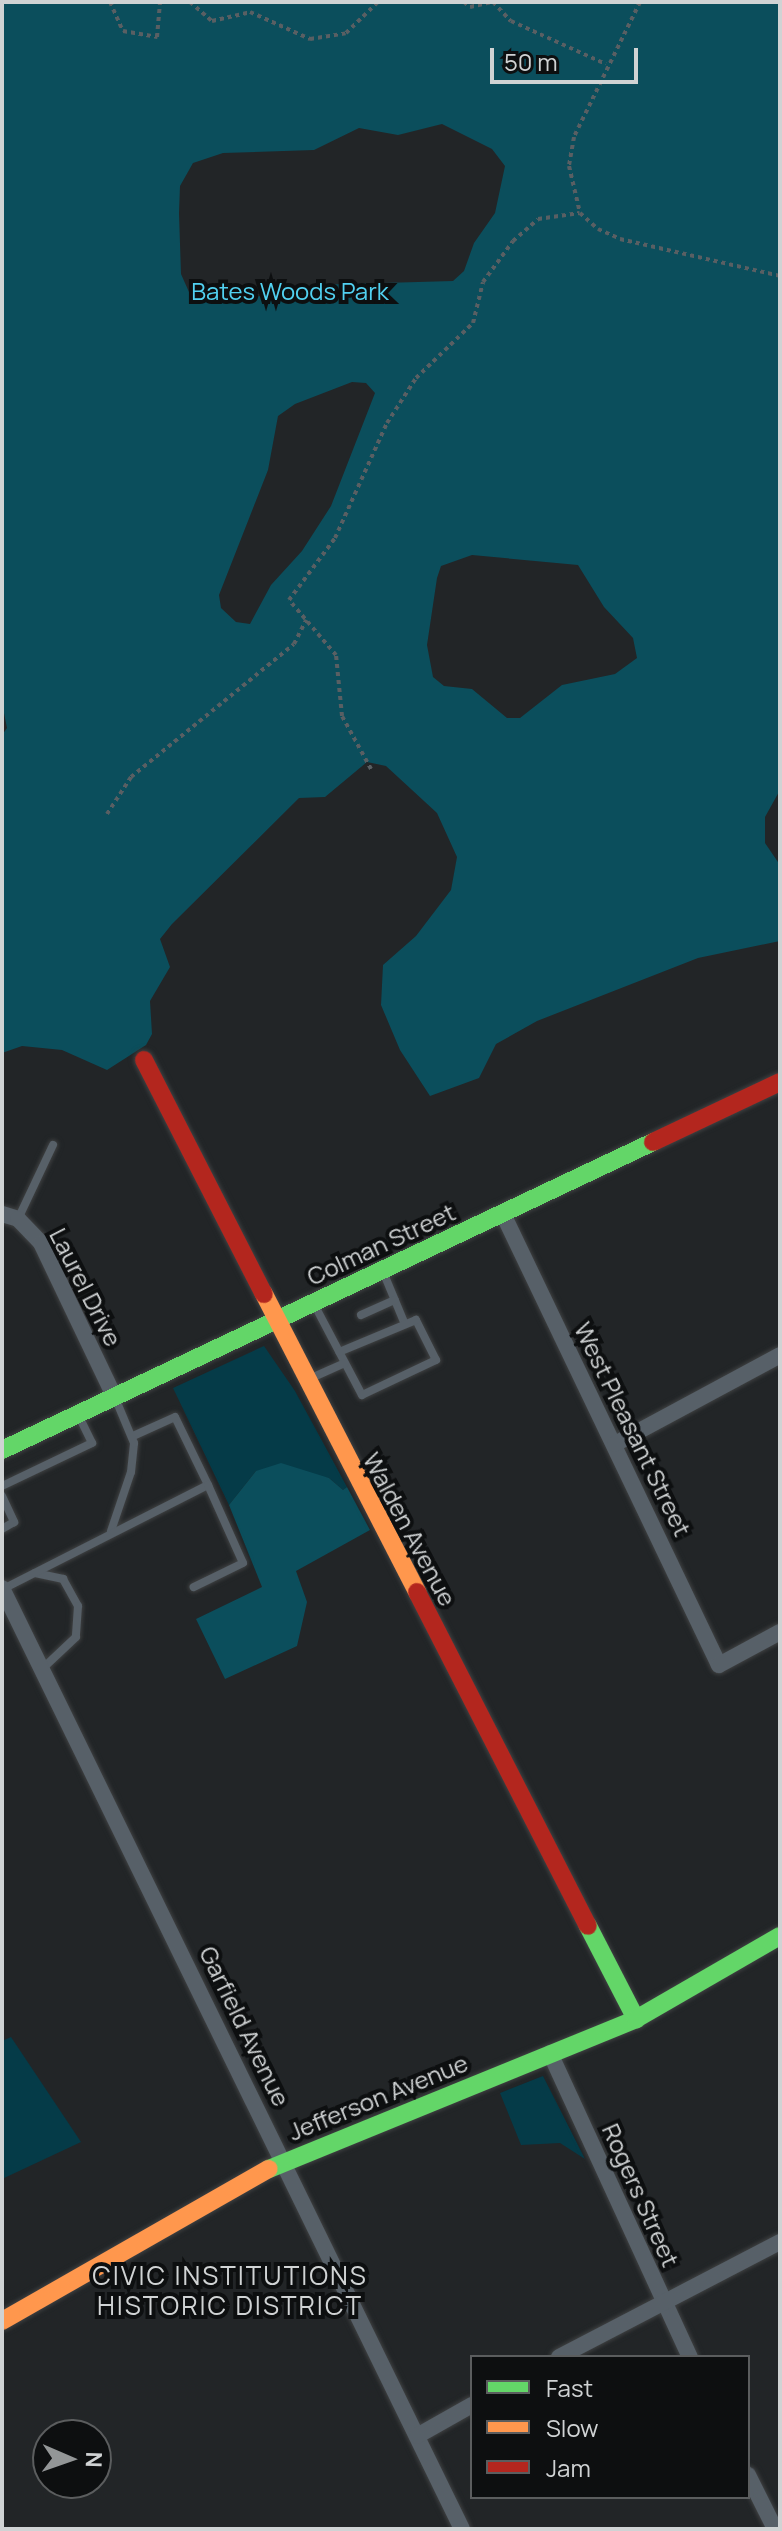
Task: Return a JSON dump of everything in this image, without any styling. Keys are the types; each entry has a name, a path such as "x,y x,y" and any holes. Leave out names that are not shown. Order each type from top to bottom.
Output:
{"main road":[{"name":"Walden Avenue","path":"144,1060 274,1320 636,2019"},
{"name":"Colman Street","path":"2,1450 780,1082"},
{"name":"Jefferson Avenue","path":"2,2321 284,2161 636,2019 780,1936"}],"street":[{"name":"West Pleasant Street","path":"503,1214 719,1665 780,1632"},
{"name":"Laurel Drive","path":"10,1216 41,1243 114,1396"},
{"path":"615,1444 780,1355"},
{"name":"Garfield Avenue","path":"2,1588 462,2529"},
{"name":"Rogers Street","path":"550,2053 689,2355"},
{"path":"563,2355 662,2300 780,2242"},
{"path":"417,2436 470,2406"},
{"path":"750,2479 775,2529"}],"lane":[{"path":"10,1216 53,1145"},
{"path":"382,1270 404,1322"},
{"path":"361,1315 395,1300"},
{"path":"313,1303 332,1328 339,1352 362,1395 436,1360 416,1320 404,1322 339,1352"},
{"path":"305,1380 345,1363"},
{"path":"111,1532 131,1472 133,1436 114,1396"},
{"path":"2,1486 92,1443 78,1413"},
{"path":"133,1436 175,1417 243,1563 194,1587"},
{"path":"2,1588 208,1485"},
{"path":"2,1496 14,1522 2,1529"},
{"path":"35,1573 63,1579 78,1606 76,1637 42,1669"}],"path":[{"path":"110,2 123,31 157,37 160,2"},
{"path":"190,2 212,21 250,12 310,39 346,33 378,2"},
{"path":"464,2 470,7 492,2 511,21 606,64"},
{"path":"640,2 606,64 574,137 569,166 580,213 598,229 620,239 780,276"},
{"path":"371,769 342,716 336,655 289,600 335,538 364,483 375,447 416,378 473,323 483,282 513,241 538,219 580,213"},
{"path":"107,814 131,777 294,644 306,619"}],"shaded area":[{"path":"264,1346 295,1391 347,1487 343,1490 329,1478 256,1471 229,1505 173,1388"},
{"path":"11,2037 81,2142 2,2179 2,2041"},
{"path":"543,2076 585,2159 560,2143 521,2145 500,2093"}],"green space":[{"name":"Bates Woods Park","path":"2,2 780,2 780,790 765,817 765,843 780,865 780,941 698,958 537,1021 496,1044 479,1078 430,1096 400,1050 381,1005 383,965 416,936 451,890 457,857 437,813 386,766 367,762 325,797 299,798 160,939 170,967 150,1001 152,1034 146,1045 107,1070 62,1050 22,1046 2,1053 2,735 7,728 2,703","holes":["442,124 492,149 505,166 495,213 474,243 464,271 453,281 313,285 231,302 189,292 181,274 179,213 180,186 193,163 223,153 314,150 359,128 398,135","352,382 366,383 375,393 331,506 302,551 271,585 250,624 236,622 221,608 219,595 268,470 278,416 295,404","472,555 578,565 604,607 633,638 637,658 615,674 562,685 520,718 507,718 472,689 444,686 433,677 427,645 441,566"]},
{"path":"281,1463 329,1478 343,1490 347,1487 370,1530 296,1571 307,1602 297,1646 225,1679 196,1619 262,1587 229,1505 256,1471"}],"traffic: fast":[{"path":"2,1450 653,1142"},
{"path":"588,1926 636,2019"},
{"path":"269,2169 636,2019 780,1936"}],"traffic: slow":[{"path":"264,1294 417,1592"},
{"path":"2,2321 269,2169"}],"traffic: jam":[{"path":"144,1060 264,1294"},
{"path":"653,1142 780,1082"},
{"path":"417,1592 588,1926"}],"district":[{"name":"CIVIC INSTITUTIONS HISTORIC DISTRICT","path":"230,2291"}]}
